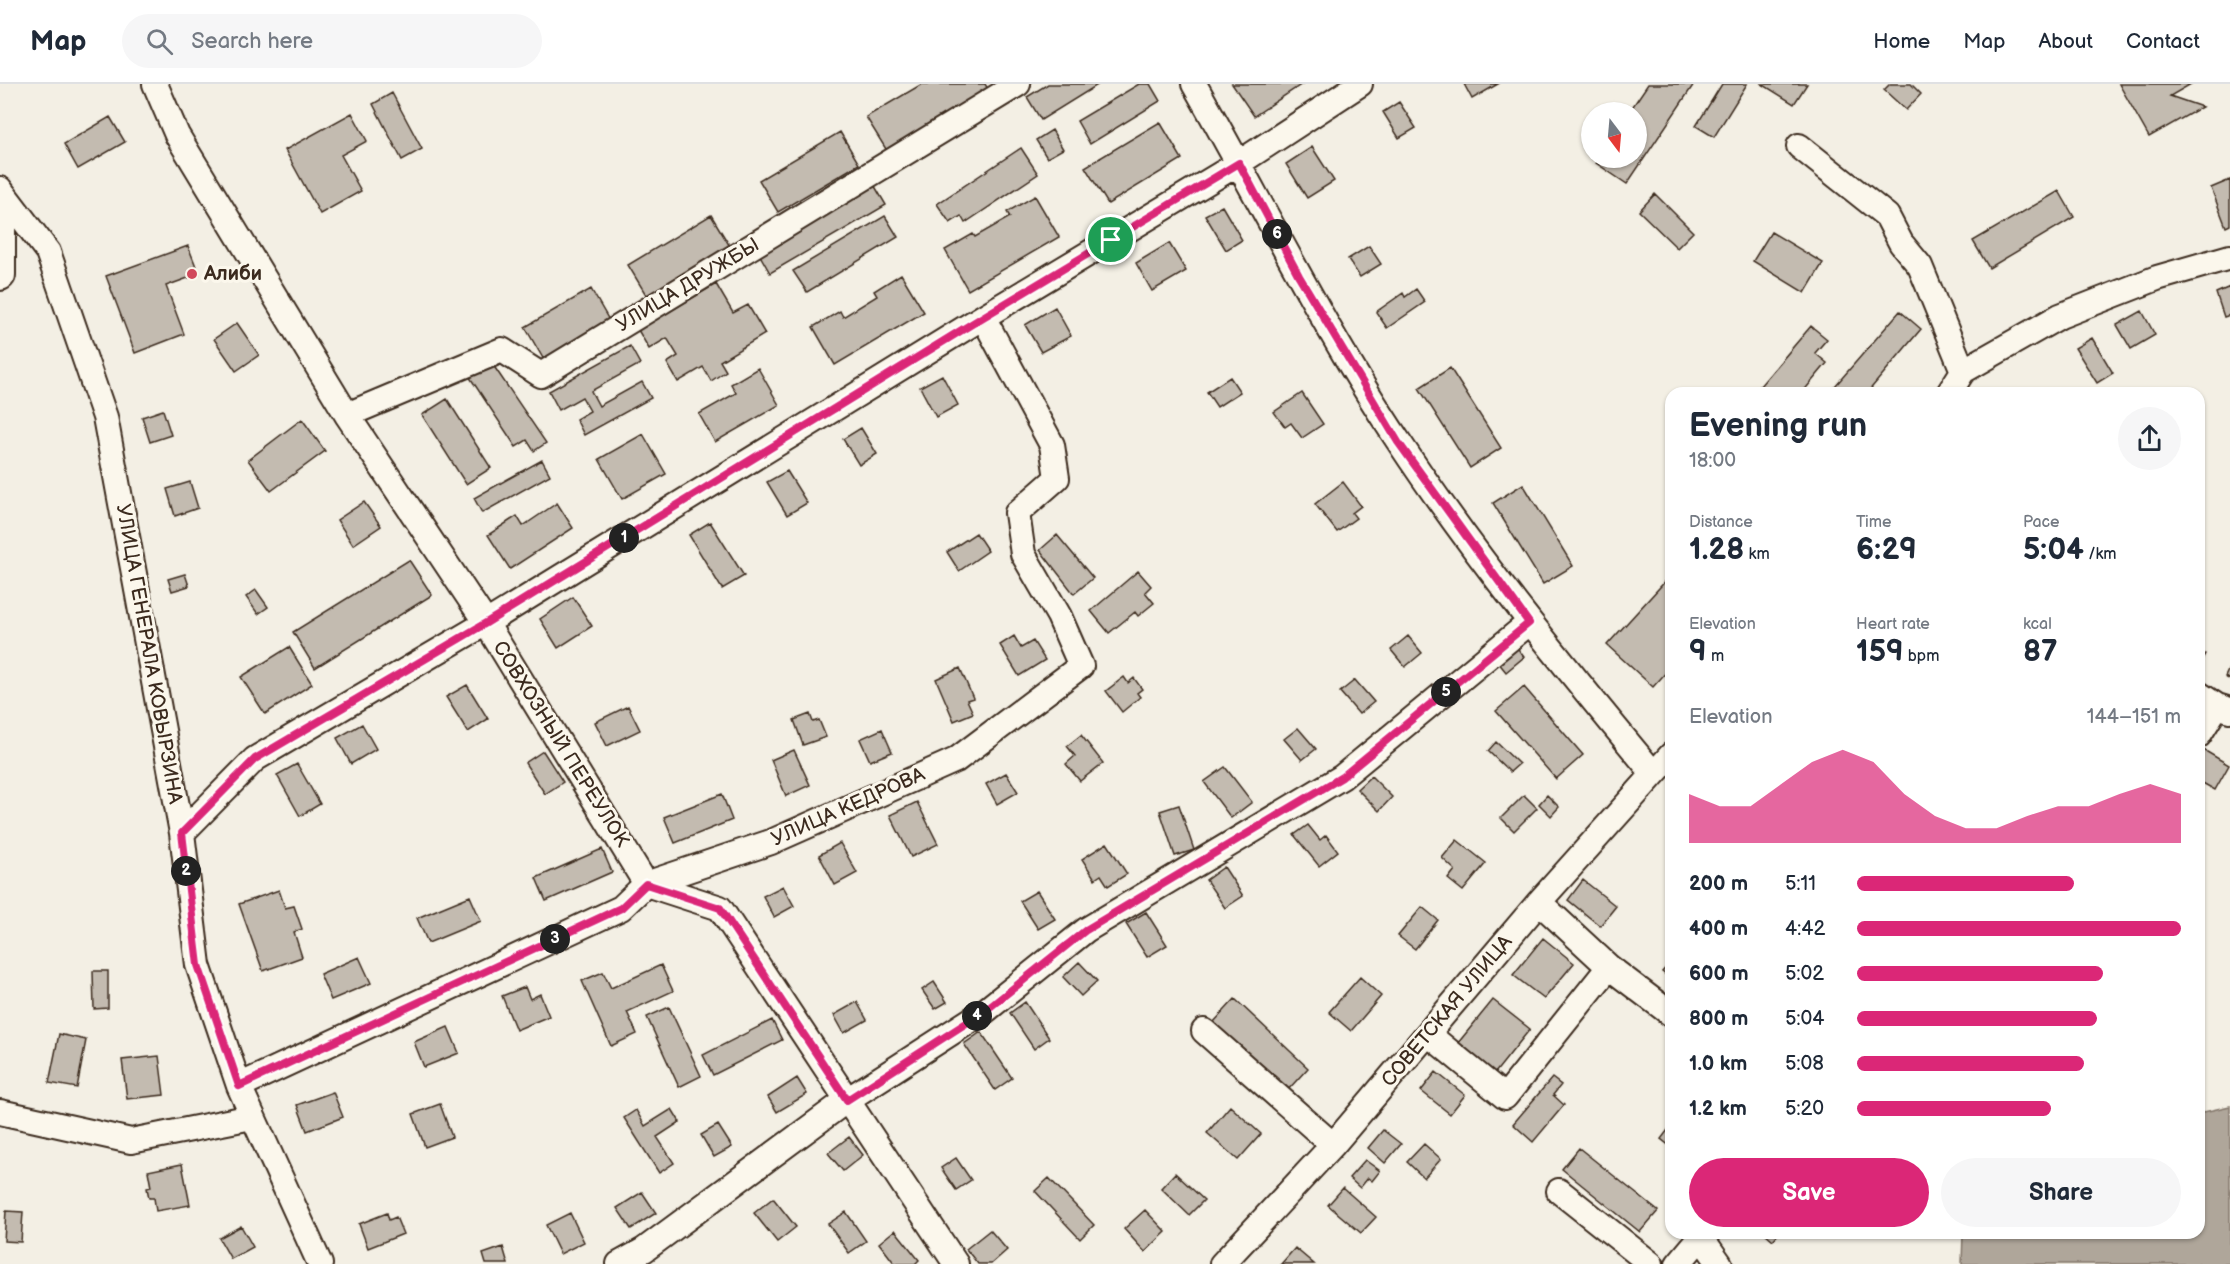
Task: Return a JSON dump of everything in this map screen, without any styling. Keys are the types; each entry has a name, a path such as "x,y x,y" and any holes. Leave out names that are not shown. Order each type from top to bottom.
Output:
{"main road":[{"path":"0,219 0,275"}],"street":[{"name":"СОВХОЗНЫЙ ПЕРЕУЛОК","path":"154,84 177,135 346,415 486,623 646,884"},
{"name":"УЛИЦА ДРУЖБЫ","path":"346,415 502,350 541,375 1018,84"},
{"path":"1194,84 1299,276 1398,442 1529,623 1653,773"},
{"path":"182,833 255,759 486,623 983,317 1239,163 1360,84"},
{"path":"1799,146 1887,216 1901,243 1920,266 1963,371"},
{"name":"УЛИЦА ГЕНЕРАЛА КОВЫРЗИНА","path":"0,189 48,252 105,417 182,833 198,965 239,1086 320,1264"},
{"path":"1953,387 1963,371 2060,316 2157,278 2230,257"},
{"name":"УЛИЦА КЕДРОВА","path":"239,1086 621,908 646,884 771,842 956,759 1081,666 1059,616 1023,555 1017,513 1057,477 1052,445 983,317"},
{"path":"619,1264 644,1250 847,1100 985,1011 1086,930 1342,777 1529,623"},
{"path":"2205,723 2215,703"},
{"name":"СОВЕТСКАЯ УЛИЦА","path":"1229,1261 1333,1145 1539,902 1665,762"},
{"path":"646,884 720,908 956,1264"},
{"path":"1539,902 1609,967 1665,1009"},
{"path":"1428,1034 1505,1097 1609,967"},
{"path":"1204,1031 1333,1145"},
{"path":"0,1112 131,1141 252,1117"},
{"path":"1559,1191 1651,1264"},
{"path":"1678,1264 1700,1239"},
{"path":"1705,1239 1720,1264"}],"shaded area":[{"path":"2230,1106 2230,1264 1962,1264 1963,1239 2205,1239 2205,1112"}],"building":[{"path":"922,84 985,84 991,94 889,154 866,117"},
{"path":"1048,84 1099,84 1041,120 1027,97"},
{"path":"1139,84 1150,84 1160,101 1090,144 1077,121"},
{"path":"1232,84 1302,84 1254,116"},
{"path":"1464,84 1498,84 1472,99"},
{"path":"1648,84 1694,84 1647,154 1647,102 1636,102"},
{"path":"1722,84 1747,84 1714,137 1696,126"},
{"path":"1762,84 1807,84 1794,104"},
{"path":"1890,84 1911,84 1921,94 1906,110 1884,90"},
{"path":"2119,84 2191,84 2170,96 2202,107 2149,137"},
{"path":"392,93 422,149 402,160 373,104"},
{"path":"1399,102 1416,128 1399,138 1383,112"},
{"path":"352,113 367,141 341,155 361,191 320,214 285,150"},
{"path":"110,117 125,142 78,169 64,144"},
{"path":"1160,122 1182,159 1108,204 1085,167"},
{"path":"1052,130 1063,149 1047,158 1036,140"},
{"path":"840,132 859,164 778,212 759,180"},
{"path":"1312,147 1334,181 1307,198 1286,164"},
{"path":"1021,148 1038,174 965,223 961,216 950,223 937,204"},
{"path":"1603,168 1638,168 1627,184"},
{"path":"2230,180 2230,225 2226,227 2211,188"},
{"path":"873,183 886,205 770,273 757,250"},
{"path":"2059,191 2074,217 1989,268 1973,241"},
{"path":"1655,194 1693,232 1677,248 1639,211"},
{"path":"1035,196 1059,237 968,290 945,250 973,234 975,237 1010,217 1007,212"},
{"path":"1222,206 1242,240 1226,250 1205,215"},
{"path":"711,215 731,248 648,298 628,265"},
{"path":"885,216 898,237 807,292 793,271"},
{"path":"1771,232 1823,263 1805,293 1753,261"},
{"path":"1169,243 1186,271 1152,291 1136,263"},
{"path":"188,246 199,274 166,286 184,334 135,353 106,276"},
{"path":"1369,246 1381,264 1360,277 1348,259"},
{"path":"901,274 924,312 835,365 813,327 840,311 843,317 877,296 874,291"},
{"path":"716,284 733,313 748,305 765,334 720,361 726,371 711,381 703,367 678,382 667,363 678,356 667,338 649,349 638,330"},
{"path":"2230,287 2230,315 2224,317 2216,293"},
{"path":"591,289 610,322 544,360 525,327"},
{"path":"1416,289 1425,302 1387,328 1376,312 1403,293 1405,297"},
{"path":"1055,307 1071,336 1041,352 1025,325"},
{"path":"1900,311 1921,329 1872,387 1834,387"},
{"path":"2142,311 2155,335 2131,349 2117,325"},
{"path":"237,323 259,355 236,371 214,339"},
{"path":"1811,326 1827,339 1815,353 1827,363 1807,387 1759,387"},
{"path":"2092,338 2113,373 2097,383 2075,348"},
{"path":"630,346 640,364 591,391 599,406 642,382 651,398 584,435 576,419 590,411 582,397 559,410 549,391"},
{"path":"491,362 546,443 534,451 527,440 516,447 469,376"},
{"path":"758,368 779,405 715,442 699,414 736,393 731,384"},
{"path":"1450,368 1501,448 1470,468 1419,388"},
{"path":"942,375 958,405 936,417 920,387"},
{"path":"1230,377 1240,392 1217,407 1207,392"},
{"path":"1302,393 1323,424 1302,438 1291,423 1285,427 1274,412"},
{"path":"447,399 491,468 466,484 422,415"},
{"path":"163,410 171,435 150,442 142,417"},
{"path":"302,419 325,451 271,491 248,460"},
{"path":"861,428 877,454 859,465 843,439"},
{"path":"643,434 666,474 622,499 599,459"},
{"path":"542,460 550,475 482,513 474,498"},
{"path":"787,471 807,503 787,515 767,482"},
{"path":"190,482 198,508 175,516 167,489"},
{"path":"1343,482 1361,506 1352,513 1356,518 1337,532 1315,504"},
{"path":"1523,484 1573,566 1543,584 1493,503"},
{"path":"364,502 381,526 353,545 337,520"},
{"path":"557,503 573,528 510,569 488,535 517,516 523,526"},
{"path":"710,522 744,576 722,589 689,535"},
{"path":"976,533 988,551 959,571 947,552"},
{"path":"1057,535 1093,578 1074,594 1040,550"},
{"path":"409,560 432,595 315,668 293,632"},
{"path":"1138,571 1151,586 1145,592 1154,603 1138,616 1135,612 1109,633 1091,611"},
{"path":"185,574 189,586 172,591 168,579"},
{"path":"1665,582 1665,674 1653,687 1607,645"},
{"path":"256,590 268,607 258,614 246,597"},
{"path":"573,597 592,626 558,648 540,619"},
{"path":"1014,636 1021,648 1033,641 1045,660 1019,676 1000,645"},
{"path":"1408,636 1422,653 1405,667 1391,650"},
{"path":"1516,646 1524,657 1506,672 1498,662"},
{"path":"289,647 312,684 265,714 241,677"},
{"path":"2230,666 2230,680 2225,677"},
{"path":"960,668 973,698 967,700 973,713 954,721 936,679"},
{"path":"1124,677 1128,683 1134,678 1142,689 1137,693 1140,697 1122,712 1106,691"},
{"path":"1355,680 1374,702 1359,714 1340,692"},
{"path":"467,685 488,719 468,732 446,697"},
{"path":"1524,687 1583,755 1556,779 1496,711"},
{"path":"628,706 640,730 607,746 595,722"},
{"path":"810,714 813,722 819,720 826,737 803,745 794,720"},
{"path":"362,724 376,749 351,764 337,738"},
{"path":"1298,728 1316,749 1302,760 1284,739"},
{"path":"882,729 892,752 870,761 860,739"},
{"path":"1081,735 1103,763 1080,781 1066,764 1075,756 1067,746"},
{"path":"1496,742 1519,764 1510,772 1488,751"},
{"path":"794,750 810,785 786,796 771,760"},
{"path":"543,751 563,782 545,794 525,763"},
{"path":"2205,751 2229,765 2215,790 2205,784"},
{"path":"297,764 320,804 300,816 277,775"},
{"path":"1225,767 1252,802 1231,818 1204,782"},
{"path":"1006,773 1018,792 997,804 986,784"},
{"path":"1371,776 1392,797 1379,811 1357,789"},
{"path":"722,794 732,820 675,843 664,817"},
{"path":"1524,795 1537,808 1514,831 1501,818"},
{"path":"1547,795 1559,807 1551,816 1539,804"},
{"path":"917,802 938,844 911,857 890,815"},
{"path":"1179,805 1194,850 1175,856 1160,811"},
{"path":"1308,825 1320,840 1326,835 1338,851 1319,866 1294,835"},
{"path":"1457,840 1486,863 1463,891 1448,879 1455,870 1442,858"},
{"path":"840,843 857,873 835,885 819,855"},
{"path":"1107,843 1127,874 1108,886 1101,875 1095,879 1082,859"},
{"path":"602,849 612,872 546,901 536,878"},
{"path":"1224,867 1243,896 1225,908 1206,880"},
{"path":"1583,880 1616,906 1600,926 1568,900"},
{"path":"783,886 794,906 774,917 763,896"},
{"path":"279,890 285,908 294,906 302,929 294,932 302,957 263,971 239,904"},
{"path":"1037,891 1055,919 1038,929 1020,901"},
{"path":"470,896 481,921 428,943 417,918"},
{"path":"1422,907 1438,920 1415,949 1398,936"},
{"path":"1146,912 1167,945 1147,957 1126,924"},
{"path":"1543,938 1574,963 1544,999 1513,975"},
{"path":"359,957 371,983 331,1000 320,974"},
{"path":"1079,962 1097,981 1081,996 1063,977"},
{"path":"661,965 673,991 627,1012 637,1034 611,1046 582,981 603,972 611,988"},
{"path":"93,971 108,971 108,1008 94,1009"},
{"path":"1360,977 1381,996 1351,1031 1329,1012"},
{"path":"934,982 947,1002 935,1009 922,990"},
{"path":"525,987 530,999 540,994 549,1016 516,1030 502,996"},
{"path":"1235,999 1308,1068 1286,1092 1213,1023"},
{"path":"1493,1000 1530,1029 1495,1073 1458,1043"},
{"path":"857,1002 867,1020 844,1033 834,1015"},
{"path":"1025,1002 1049,1038 1034,1049 1010,1013"},
{"path":"669,1007 701,1076 679,1087 647,1017"},
{"path":"772,1020 782,1040 713,1075 703,1055"},
{"path":"448,1027 459,1053 424,1067 414,1042"},
{"path":"981,1032 1012,1078 995,1090 964,1044"},
{"path":"59,1034 86,1040 77,1088 49,1083"},
{"path":"159,1056 164,1095 127,1099 122,1060"},
{"path":"1436,1072 1465,1095 1450,1114 1421,1091"},
{"path":"797,1078 807,1094 777,1112 768,1097"},
{"path":"1552,1078 1561,1085 1553,1095 1564,1105 1533,1142 1513,1124"},
{"path":"333,1092 343,1117 307,1131 297,1105"},
{"path":"440,1104 452,1137 425,1147 413,1114"},
{"path":"1230,1106 1261,1134 1238,1160 1207,1133"},
{"path":"672,1109 680,1122 657,1137 674,1163 659,1173 624,1118 636,1110 645,1126"},
{"path":"718,1125 732,1147 714,1157 701,1135"},
{"path":"1383,1130 1401,1144 1385,1163 1368,1148"},
{"path":"849,1137 863,1155 843,1171 828,1153"},
{"path":"1424,1144 1441,1159 1424,1178 1407,1162"},
{"path":"1579,1148 1658,1211 1640,1232 1562,1169"},
{"path":"956,1158 971,1180 956,1190 941,1168"},
{"path":"1365,1160 1380,1171 1372,1181 1368,1178 1360,1188 1349,1178"},
{"path":"182,1164 190,1205 156,1211 154,1198 149,1198 147,1188 151,1187 148,1171"},
{"path":"1175,1173 1204,1200 1189,1215 1161,1188"},
{"path":"1049,1178 1094,1225 1080,1239 1035,1191"},
{"path":"1343,1188 1376,1217 1361,1233 1328,1205"},
{"path":"642,1192 656,1213 631,1229 617,1208"},
{"path":"773,1198 796,1227 777,1242 754,1213"},
{"path":"1145,1210 1166,1232 1145,1252 1124,1229"},
{"path":"6,1211 23,1212 21,1242 4,1241"},
{"path":"846,1212 866,1241 849,1253 828,1224"},
{"path":"387,1213 389,1220 396,1217 403,1234 368,1248 359,1224"},
{"path":"570,1213 584,1242 560,1254 546,1225"},
{"path":"241,1226 253,1247 231,1259 219,1238"},
{"path":"895,1230 919,1260 915,1264 895,1264 879,1243"},
{"path":"990,1230 1007,1250 991,1264 978,1264 966,1249"},
{"path":"503,1247 508,1264 486,1264 483,1254"},
{"path":"1295,1248 1314,1264 1281,1264"}],"place":[{"name":"Алиби","path":"192,274"}],"route":[{"path":"1239,163 1299,276 1398,442 1529,623 1342,777 1086,930 985,1011 847,1100 720,908 646,884 621,908 239,1086 198,965 182,833 255,759 486,623 1111,240 1239,163"}]}
